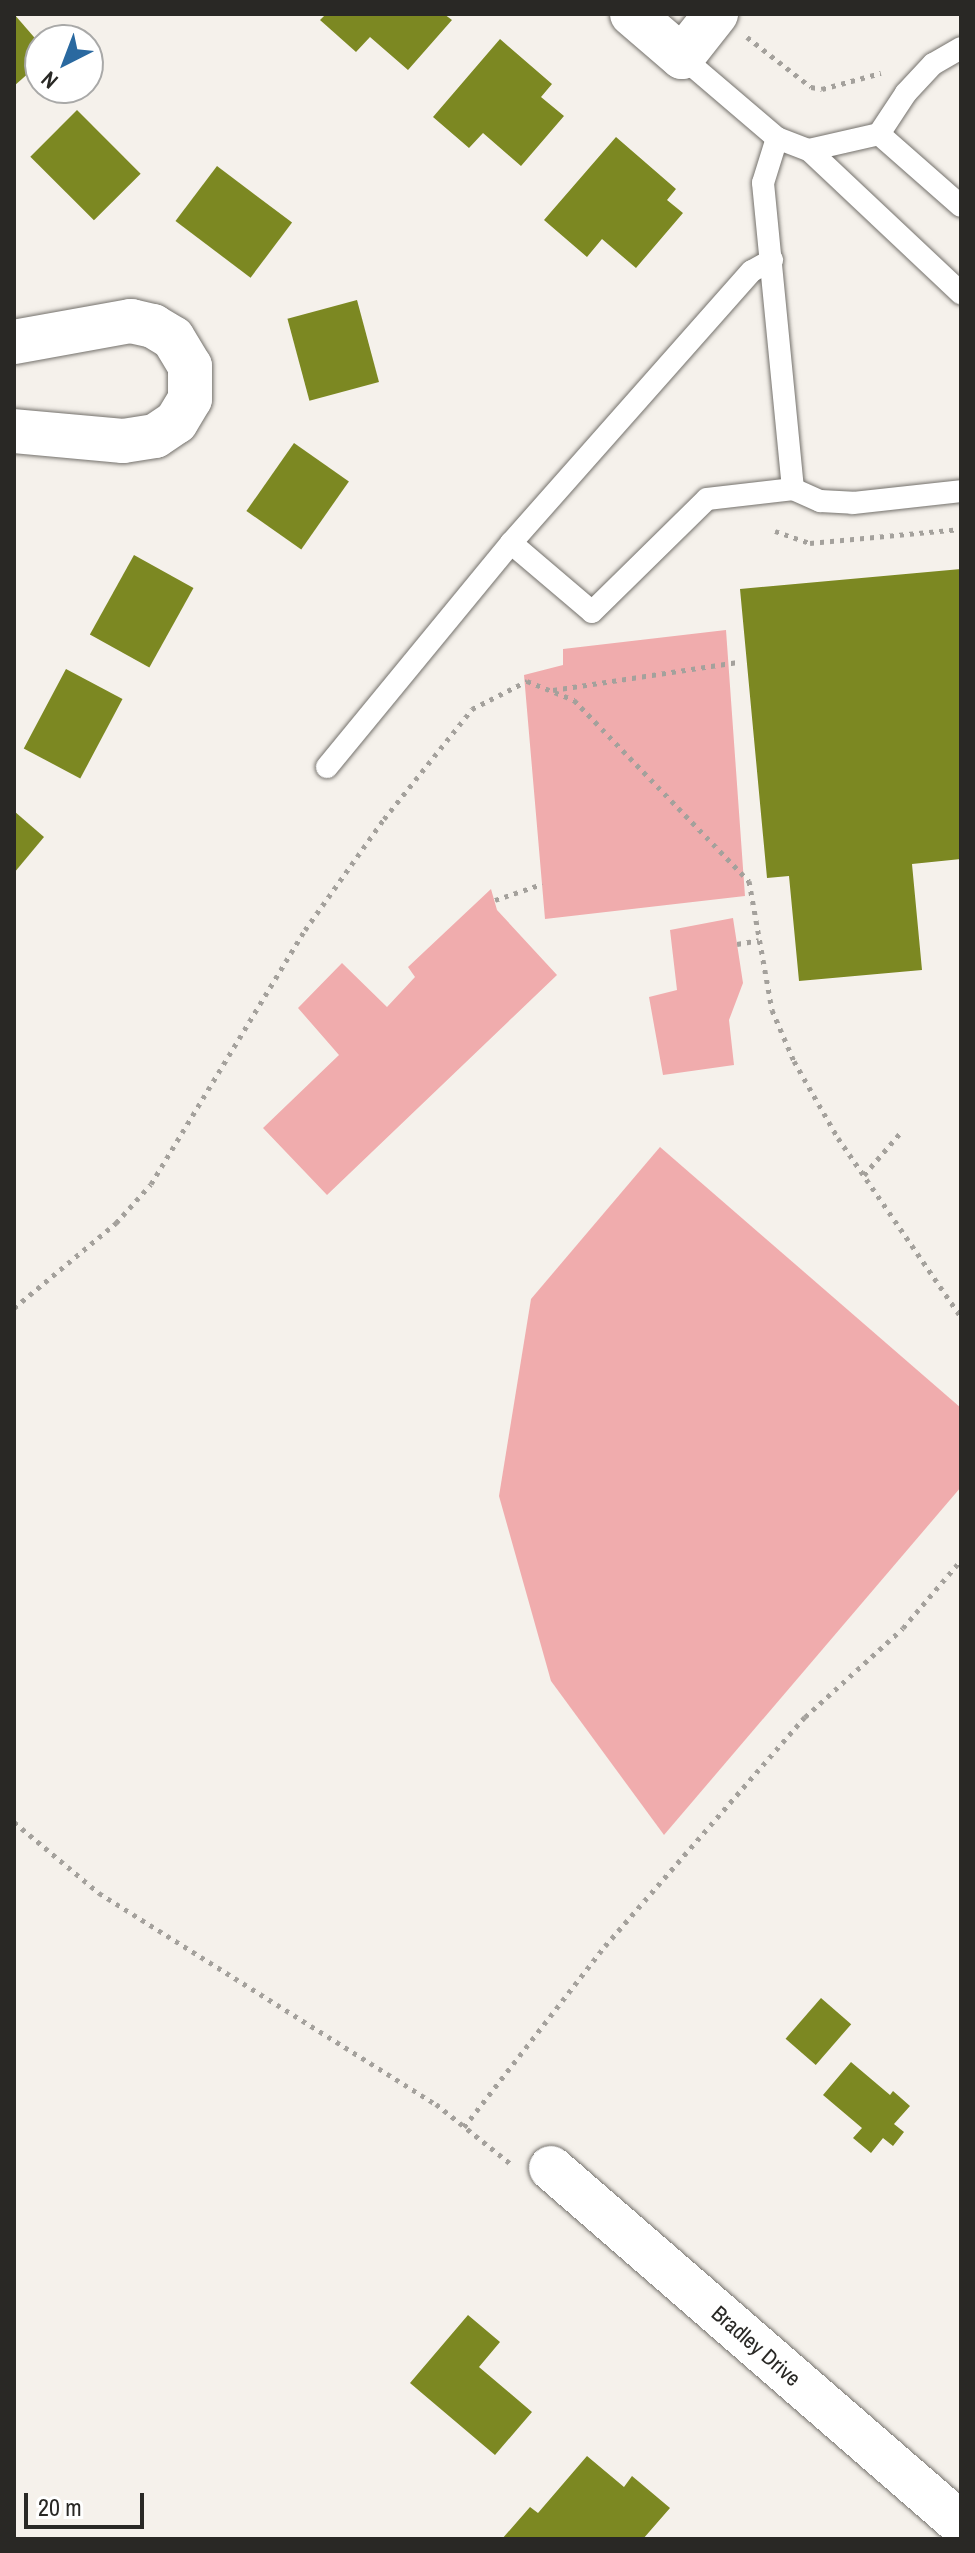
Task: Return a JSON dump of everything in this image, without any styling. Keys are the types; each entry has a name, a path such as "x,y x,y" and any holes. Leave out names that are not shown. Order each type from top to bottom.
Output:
{"street":[{"path":"632,14 682,57 730,24"},
{"path":"14,342 131,321 153,326 173,338 190,366 190,399 176,422 155,436 123,441 14,431"},
{"name":"Bradley Drive","path":"551,2168 961,2524"}],"lane":[{"path":"809,150 879,134 906,93 933,64 961,48"},
{"path":"682,57 777,138 809,150 961,293"},
{"path":"879,134 961,206"},
{"path":"777,138 763,183 793,489"},
{"path":"327,767 511,543 752,271 772,260"},
{"path":"511,543 592,612 707,499 793,489 820,501 853,503 961,491"}],"path":[{"path":"730,24 811,87 822,89 880,74 890,65"},
{"path":"550,691 738,662"},
{"path":"14,1308 116,1223 151,1184 305,930 384,819 472,709 527,681 574,700 749,881 772,1010 783,1036 838,1138 961,1317"},
{"path":"495,900 542,884"},
{"path":"737,944 759,940"},
{"path":"864,1175 901,1132"},
{"path":"464,2127 605,1946 805,1717 903,1628 961,1560"},
{"path":"14,1822 99,1893 436,2104 517,2169 551,2168"}],"shaded area":[{"path":"726,630 745,896 545,919 524,675 563,665 563,649"},
{"path":"491,889 497,910 557,975 327,1195 263,1128 339,1055 298,1008 342,963 387,1007 415,977 408,967"},
{"path":"733,918 743,983 729,1020 734,1065 663,1075 649,997 677,990 670,930"},
{"path":"660,1147 961,1408 961,1487 664,1835 551,1681 499,1496 531,1299"}],"building":[{"path":"14,14 24,26 24,77 14,86"},
{"path":"326,14 444,14 452,20 408,70 370,37 356,52 320,20"},
{"path":"500,39 552,84 541,97 564,116 521,166 483,133 469,148 433,117"},
{"path":"77,110 141,174 94,220 30,157"},
{"path":"616,137 676,189 667,200 683,213 636,268 602,239 587,257 544,220"},
{"path":"217,166 292,223 251,278 175,221"},
{"path":"357,300 379,382 309,401 287,319"},
{"path":"294,443 349,481 301,549 246,511"},
{"path":"134,555 193,588 149,668 90,635"},
{"path":"961,569 961,859 912,864 922,970 799,981 789,876 767,878 740,589"},
{"path":"66,669 123,699 80,779 24,748"},
{"path":"14,811 44,837 14,873"},
{"path":"821,1998 851,2024 816,2065 786,2039"},
{"path":"851,2062 890,2095 893,2091 910,2106 894,2124 904,2132 893,2146 883,2138 871,2153 853,2138 862,2128 823,2095"},
{"path":"468,2315 500,2342 479,2367 532,2412 495,2455 410,2383"},
{"path":"587,2456 624,2487 632,2476 670,2508 643,2539 502,2539 530,2507 538,2513"}]}
